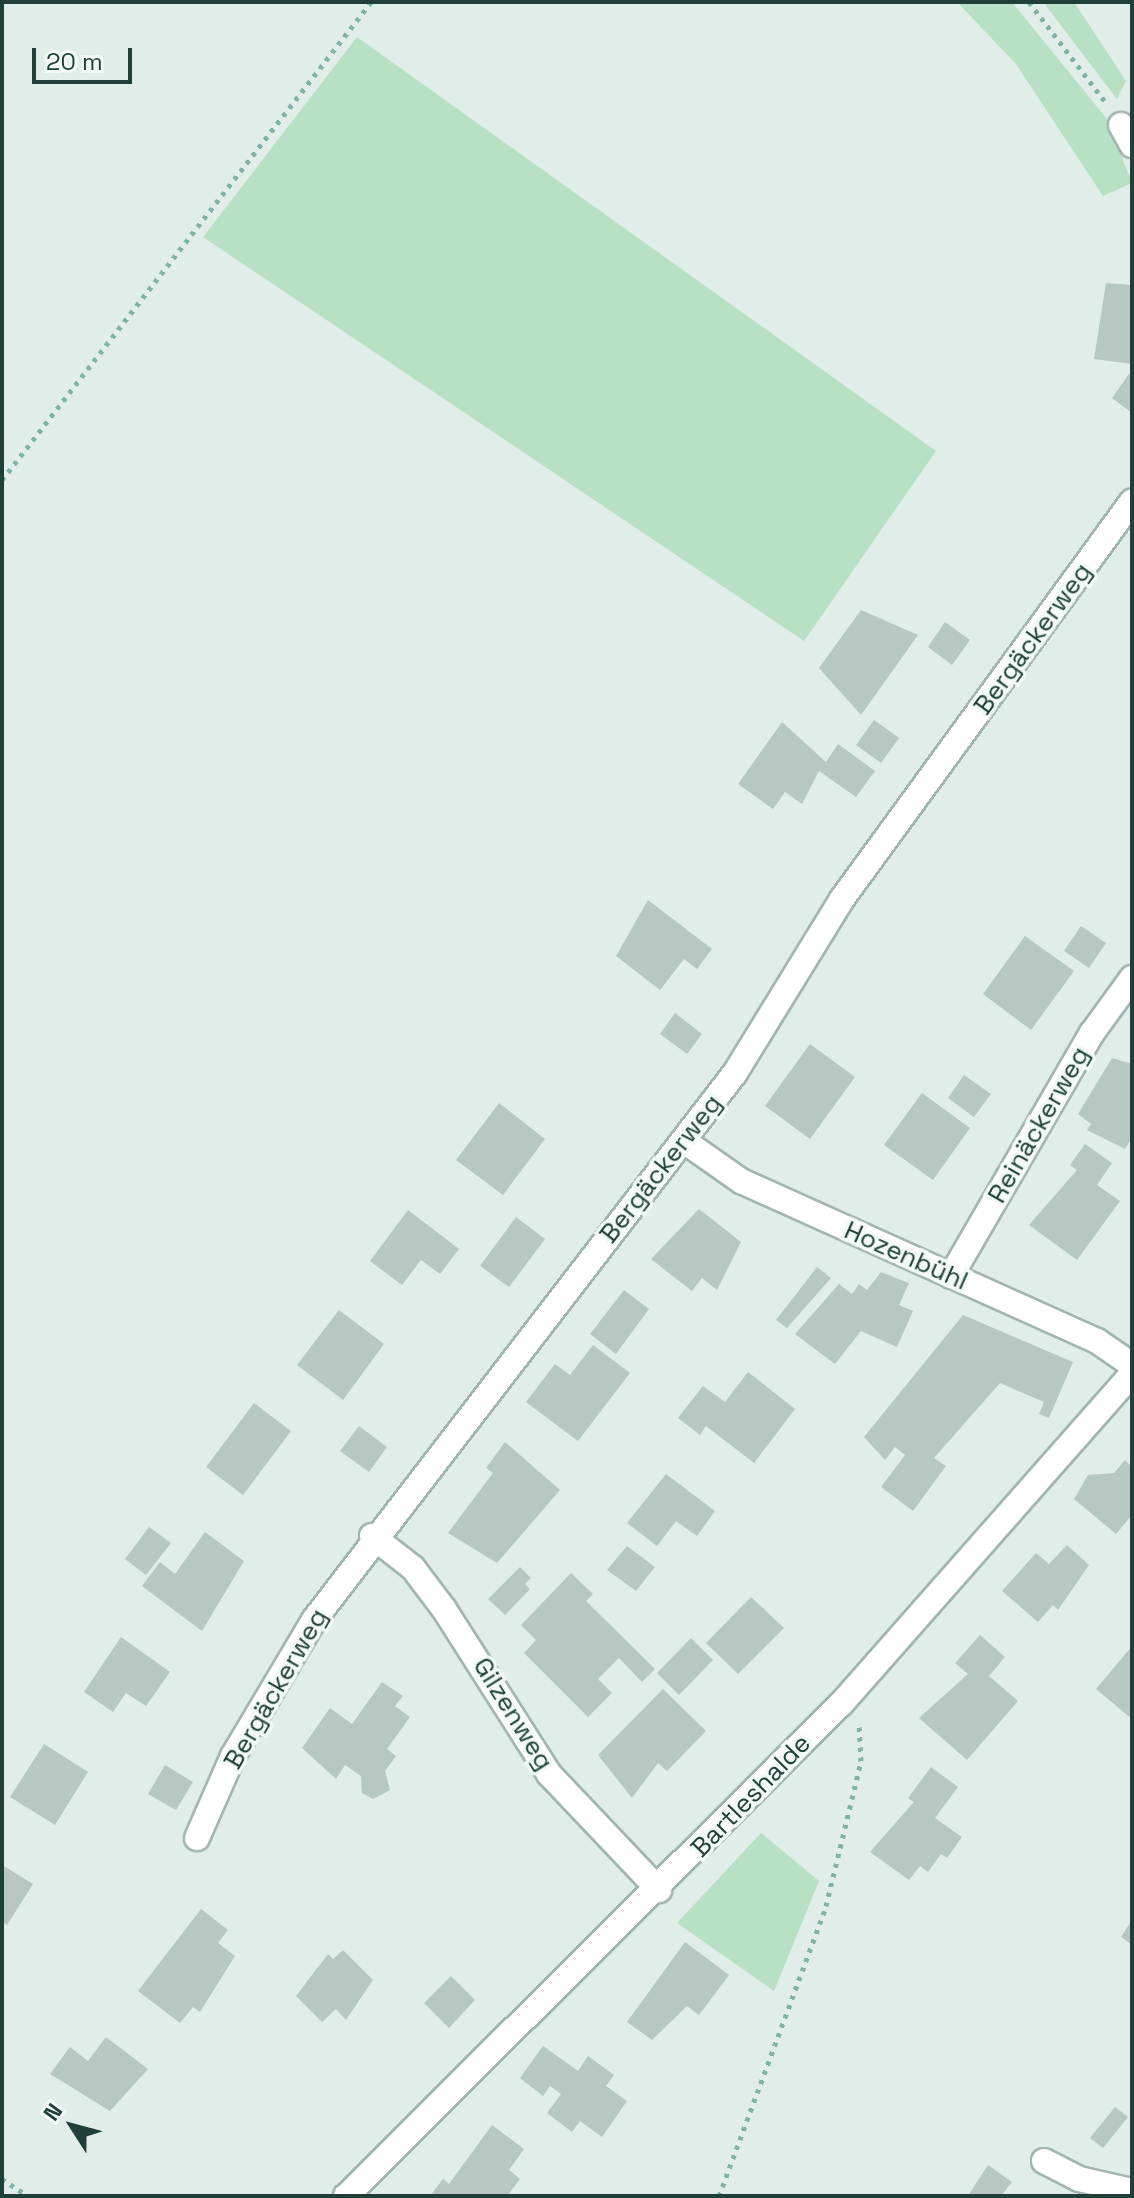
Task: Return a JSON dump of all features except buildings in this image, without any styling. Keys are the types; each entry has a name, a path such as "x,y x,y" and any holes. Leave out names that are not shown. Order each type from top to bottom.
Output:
{"street":[{"name":"Bergäckerweg","path":"197,1838 292,1652 372,1536 684,1141 842,899 1132,502"},
{"name":"Reinäckerweg","path":"951,1276 1092,1033 1132,978"},
{"name":"Hozenbühl","path":"684,1141 741,1181 1097,1341 1132,1365"},
{"name":"Bartleshalde","path":"346,2196 659,1890 841,1704 1132,1374"},
{"name":"Gilzenweg","path":"372,1536 428,1589 549,1774 659,1890"},
{"path":"1044,2161 1079,2179 1132,2191"}],"path":[{"path":"2,480 371,2"},
{"path":"1029,2 1127,135"},
{"path":"719,2196 826,1906 858,1776 864,1728 841,1704"},
{"path":"2,2179 28,2196"}],"green space":[{"path":"957,2 1012,2 1107,119 1132,183 1103,196 1016,64"},
{"path":"1043,2 1074,2 1126,81 1117,99"},
{"path":"357,37 936,451 804,641 203,237"},
{"path":"761,1833 819,1881 774,1991 677,1923"}]}
